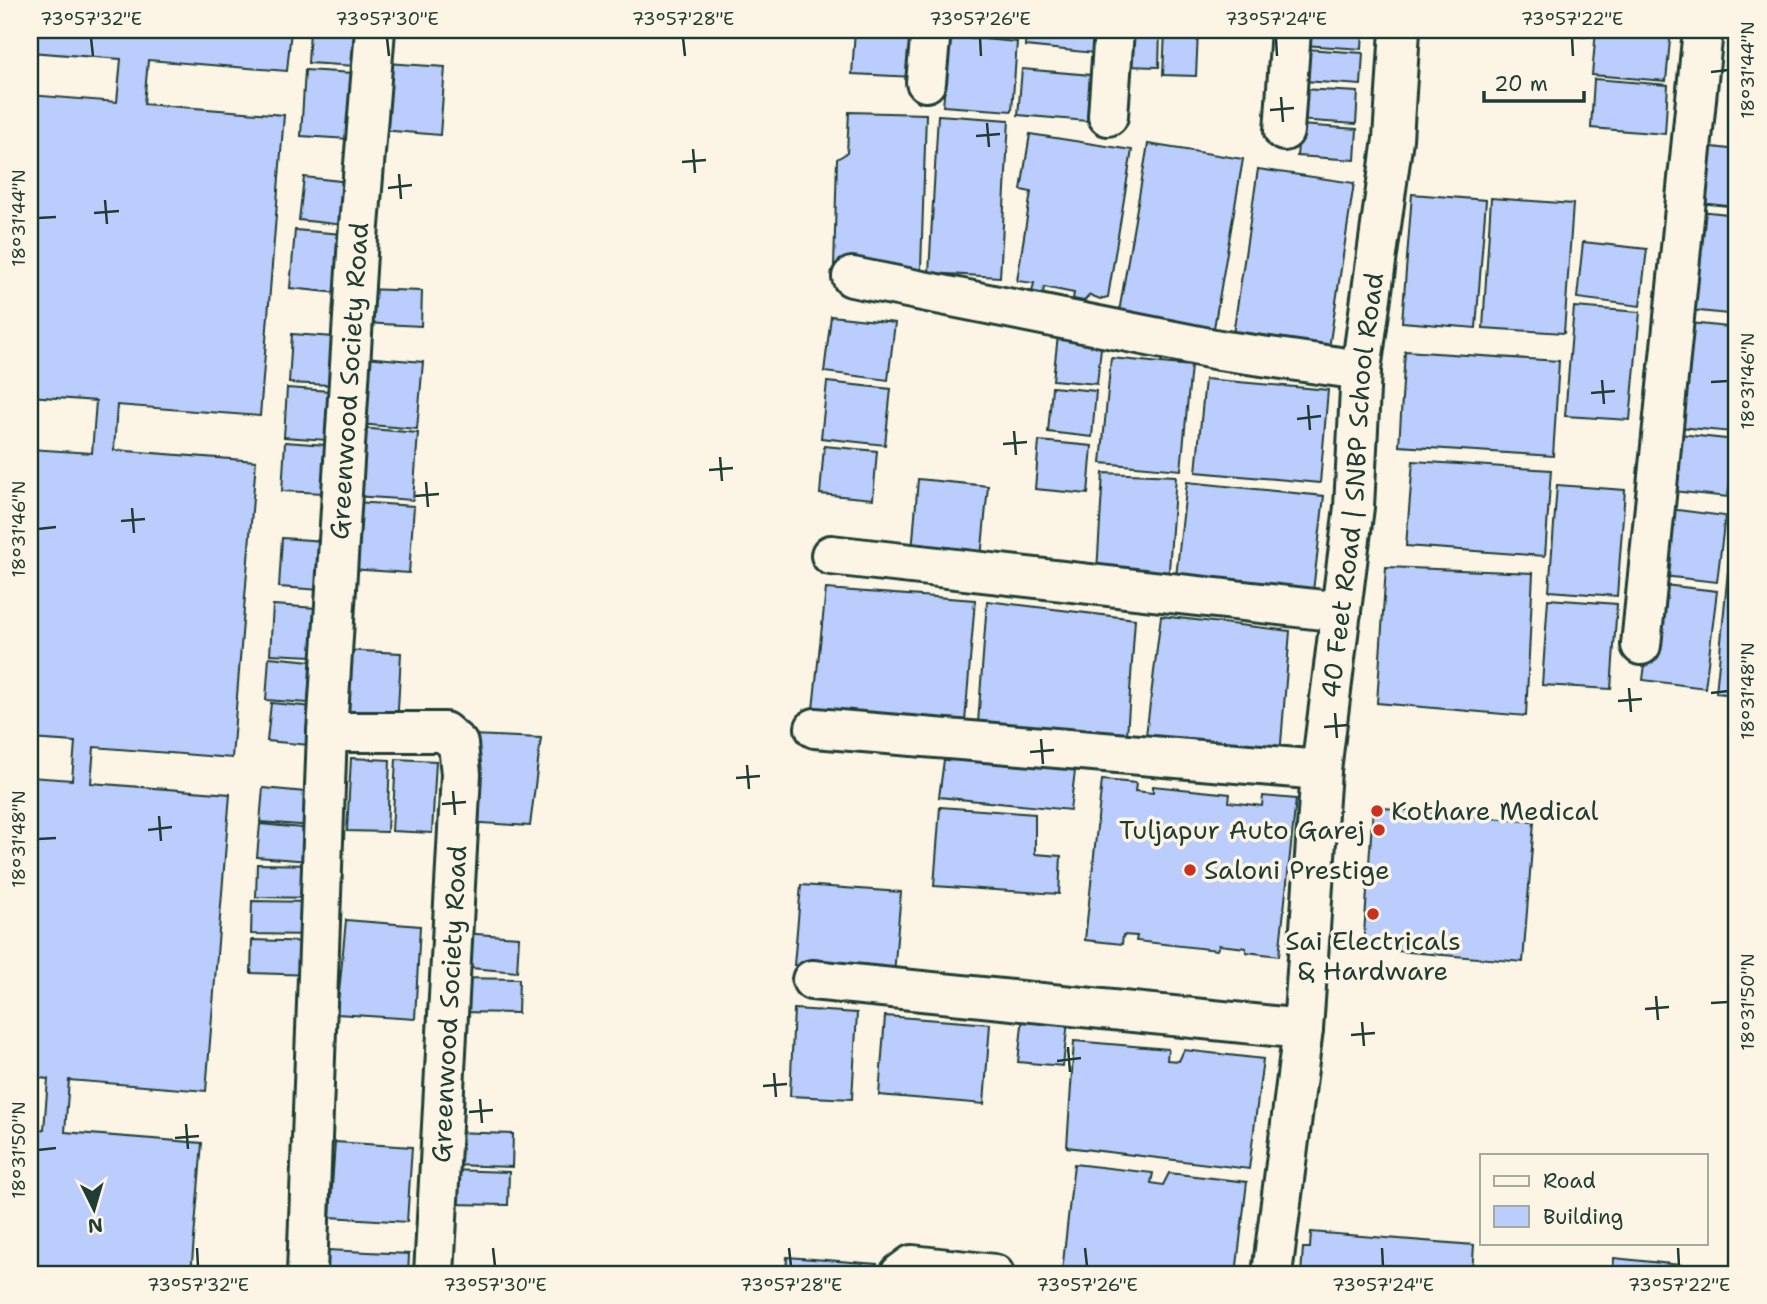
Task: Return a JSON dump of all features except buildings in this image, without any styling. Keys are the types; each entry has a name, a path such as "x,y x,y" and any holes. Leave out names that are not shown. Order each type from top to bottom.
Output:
{"street":[{"name":"Greenwood Society Road","path":"307,1274 327,732 375,30"},
{"path":"926,82 931,30"},
{"path":"1108,116 1114,30"},
{"path":"1284,131 1292,30"},
{"name":"40 Feet Road | SNBP School Road","path":"1272,1274 1303,1029 1321,770 1333,696 1354,507 1361,370 1393,139 1400,30"},
{"path":"1641,645 1703,30"},
{"path":"852,277 1219,350 1361,370"},
{"path":"831,555 1341,612"},
{"path":"815,728 1321,770"},
{"name":"Greenwood Society Road","path":"327,732 444,732 458,744 461,774 434,1274"},
{"path":"812,980 1303,1029"},
{"path":"900,1274 912,1265 994,1274"}],"place":[{"name":"Kothare Medical","path":"1377,811"},
{"name":"Tuljapur Auto Garej","path":"1379,830"},
{"name":"Saloni Prestige","path":"1190,870"},
{"name":"Sai Electricals & Hardware","path":"1373,914"}]}
